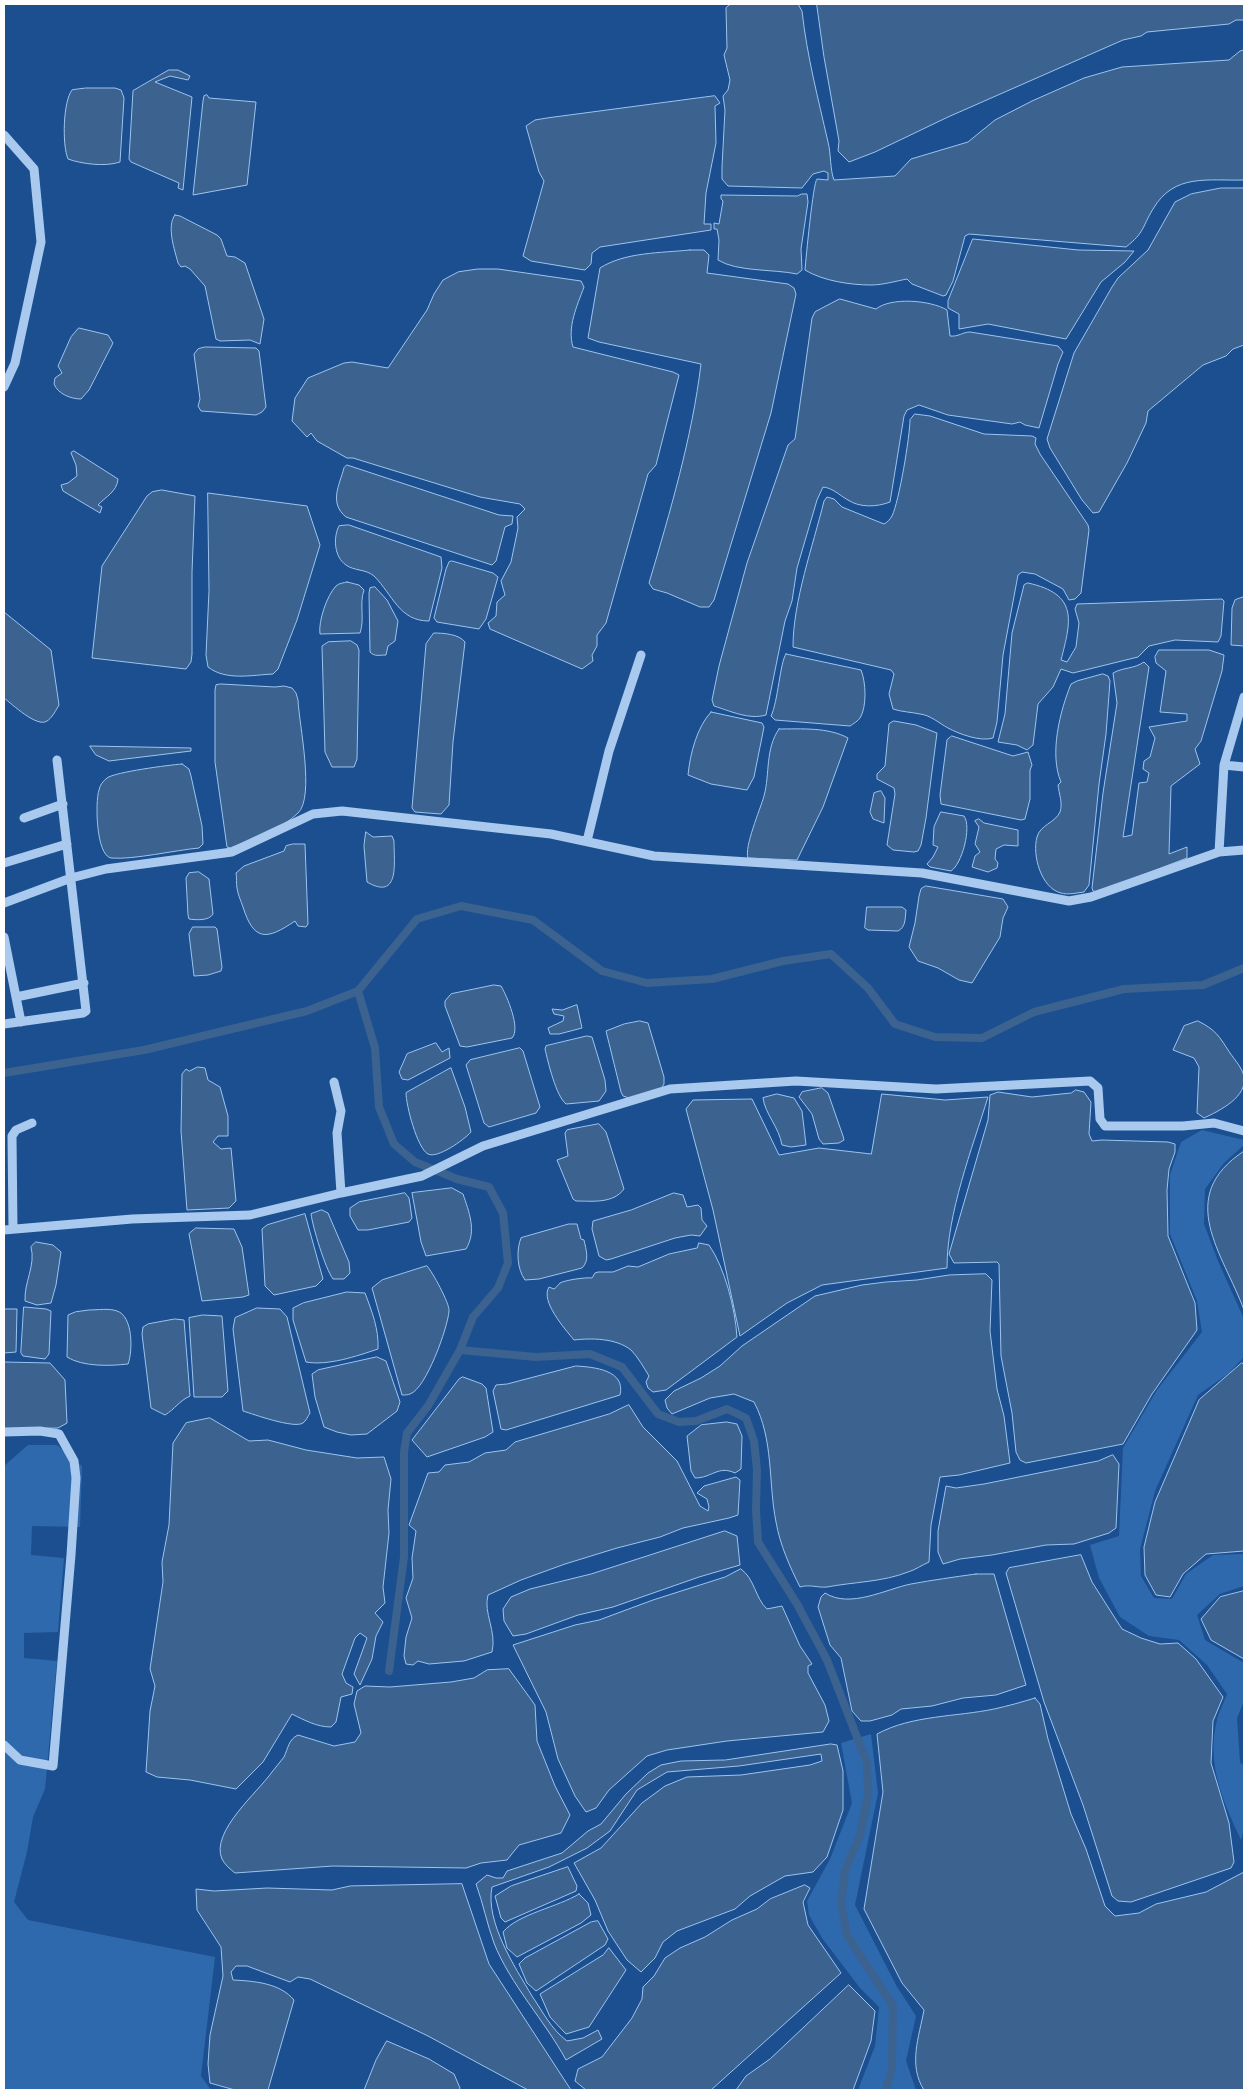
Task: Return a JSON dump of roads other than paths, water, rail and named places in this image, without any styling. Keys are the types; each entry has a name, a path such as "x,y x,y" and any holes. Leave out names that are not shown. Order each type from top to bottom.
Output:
{"street":[{"path":"4,135 34,169 41,242 15,363 4,387"},
{"path":"586,841 608,751 641,655"},
{"path":"1219,852 1224,765 1240,722 1244,697"},
{"path":"4,1024 83,1013 86,1011 57,760"},
{"path":"1224,765 1244,767"},
{"path":"24,818 63,804"},
{"path":"4,902 71,878 106,870 232,852 313,814 342,811 551,834 654,856 922,873 1069,901 1091,897 1219,852 1244,850"},
{"path":"4,863 67,844"},
{"path":"4,937 22,1022"},
{"path":"16,997 84,983"},
{"path":"32,1123 16,1130 12,1136 9,1229 176,1217 250,1215 422,1176 483,1146 670,1089 796,1081 936,1089 1090,1081 1098,1088 1100,1118 1105,1126 1183,1126 1214,1123 1244,1131"},
{"path":"334,1082 341,1111 337,1133 341,1193"},
{"path":"4,1432 40,1430 60,1434 74,1461 76,1478 72,1555 53,1766 20,1760 4,1745"}],"waterway":[{"path":"4,1073 144,1050 307,1011 358,991 417,919 461,906 533,920 602,971 647,983 712,979 783,961 831,954 868,988 895,1024 935,1037 982,1038 1034,1012 1124,989 1203,985 1244,968"},
{"path":"358,991 375,1048 379,1107 394,1144 415,1162 457,1179 489,1187 503,1213 508,1263 498,1288 473,1317 460,1350 428,1406 407,1433 404,1452 404,1557 389,1671"},
{"path":"460,1350 536,1357 590,1354 622,1367 658,1414 679,1422 696,1421 727,1409 746,1418 754,1441 757,1470 756,1510 758,1542 797,1604 827,1660 867,1763 868,1796 860,1835 845,1871 841,1903 847,1935 893,2006 892,2069 886,2090"}]}
